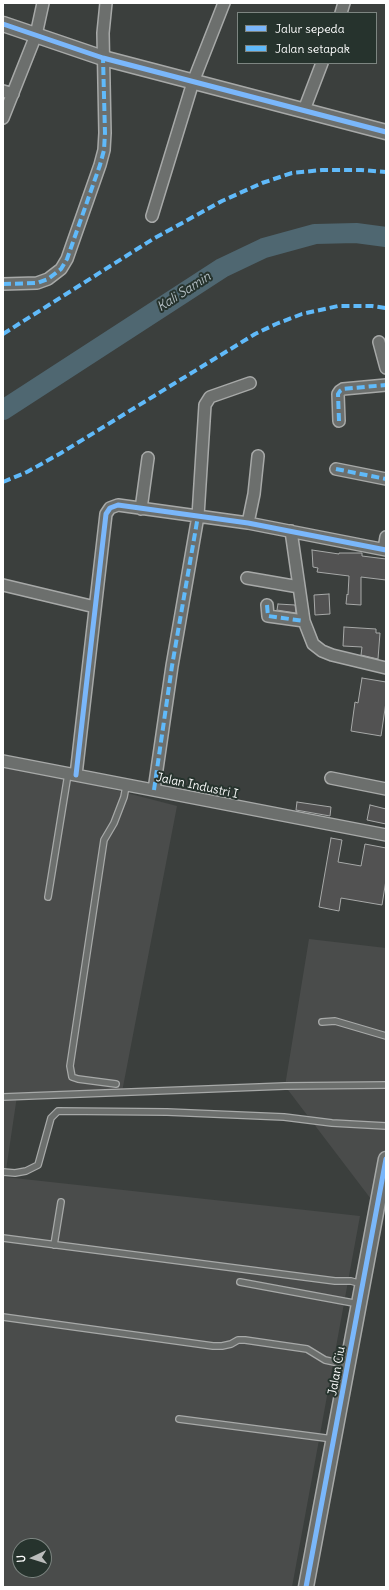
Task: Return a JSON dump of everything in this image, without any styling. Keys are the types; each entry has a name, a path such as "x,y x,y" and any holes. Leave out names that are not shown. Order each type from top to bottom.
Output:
{"street":[{"path":"3,118 8,93 36,36 43,3"},
{"path":"3,284 37,283 48,279 61,270 67,259 104,150 103,33 106,3"},
{"path":"152,216 193,82 224,3"},
{"path":"3,24 103,58 386,132"},
{"path":"304,110 322,64"},
{"path":"379,342 386,368"},
{"path":"154,790 173,655 198,516 206,405 210,397 250,383"},
{"path":"339,421 338,394 340,391 343,389 386,385"},
{"path":"248,523 254,494 258,456"},
{"path":"141,508 148,458"},
{"path":"336,469 386,479"},
{"path":"72,775 106,514 110,508 118,505 248,523 385,550 386,537"},
{"path":"291,532 304,621 313,644 322,651 343,658 386,668"},
{"path":"247,578 300,587"},
{"path":"3,585 95,607"},
{"path":"267,605 268,616 271,618 304,621"},
{"name":"Jalan Industri I","path":"3,761 126,786 154,790 386,835"},
{"path":"331,778 386,789"},
{"name":"Jalan Ciu","path":"306,1587 386,1159"}],"lane":[{"path":"48,897 72,775"},
{"path":"116,1084 72,1077 70,1066 104,840 114,823 124,797 126,786"},
{"path":"322,1022 335,1021 386,1036"},
{"path":"3,1097 285,1086 386,1085"},
{"path":"3,1172 15,1173 26,1171 38,1165 51,1118 58,1111 167,1112 284,1118 332,1123 386,1126"},
{"path":"54,1245 61,1202"},
{"path":"3,1238 335,1281 351,1280 362,1284"},
{"path":"240,1282 359,1304"},
{"path":"3,1317 213,1346 222,1346 231,1344 238,1340 245,1340 307,1349 324,1360 348,1365"},
{"path":"179,1419 334,1439"}],"shaded area":[{"path":"3,761 177,806 122,1092 17,1096 5,1177 360,1216 292,1587 3,1587"},
{"path":"309,939 386,948 386,1208 377,1207 285,1086"}],"building":[{"path":"312,550 339,554 362,553 362,556 386,559 386,580 361,577 361,605 346,604 349,576 317,572 318,568 313,567"},
{"path":"329,594 330,614 315,615 314,595"},
{"path":"278,604 295,605 296,613 277,610"},
{"path":"344,627 376,629 376,633 380,633 378,659 361,655 362,647 343,646"},
{"path":"362,678 386,682 386,702 381,736 351,731 355,702 358,703"},
{"path":"297,802 331,807 330,816 296,810"},
{"path":"370,805 386,809 386,824 367,820"},
{"path":"331,838 342,840 338,862 361,866 365,844 386,848 386,880 382,905 341,898 339,911 319,907"}],"waterway":[{"name":"Kali Samin","path":"3,410 222,268 264,248 315,234 356,233 386,237"}],"marked path":[{"path":"3,284 37,283 48,279 61,269 67,259 104,150 103,58"},
{"path":"3,334 153,239 222,201 262,183 292,173 322,170 361,170 386,172"},
{"path":"3,482 27,472 61,453 255,334 276,324 302,314 338,306 372,306 386,308"},
{"path":"339,421 338,394 340,391 343,389 386,385"},
{"path":"336,469 386,479"},
{"path":"154,790 172,666 198,516"},
{"path":"267,605 268,616 304,621"}],"cycle path":[{"path":"3,24 103,58 386,132"},
{"path":"76,775 106,514 110,508 118,505 248,523 386,550"},
{"path":"306,1587 386,1159"}]}
